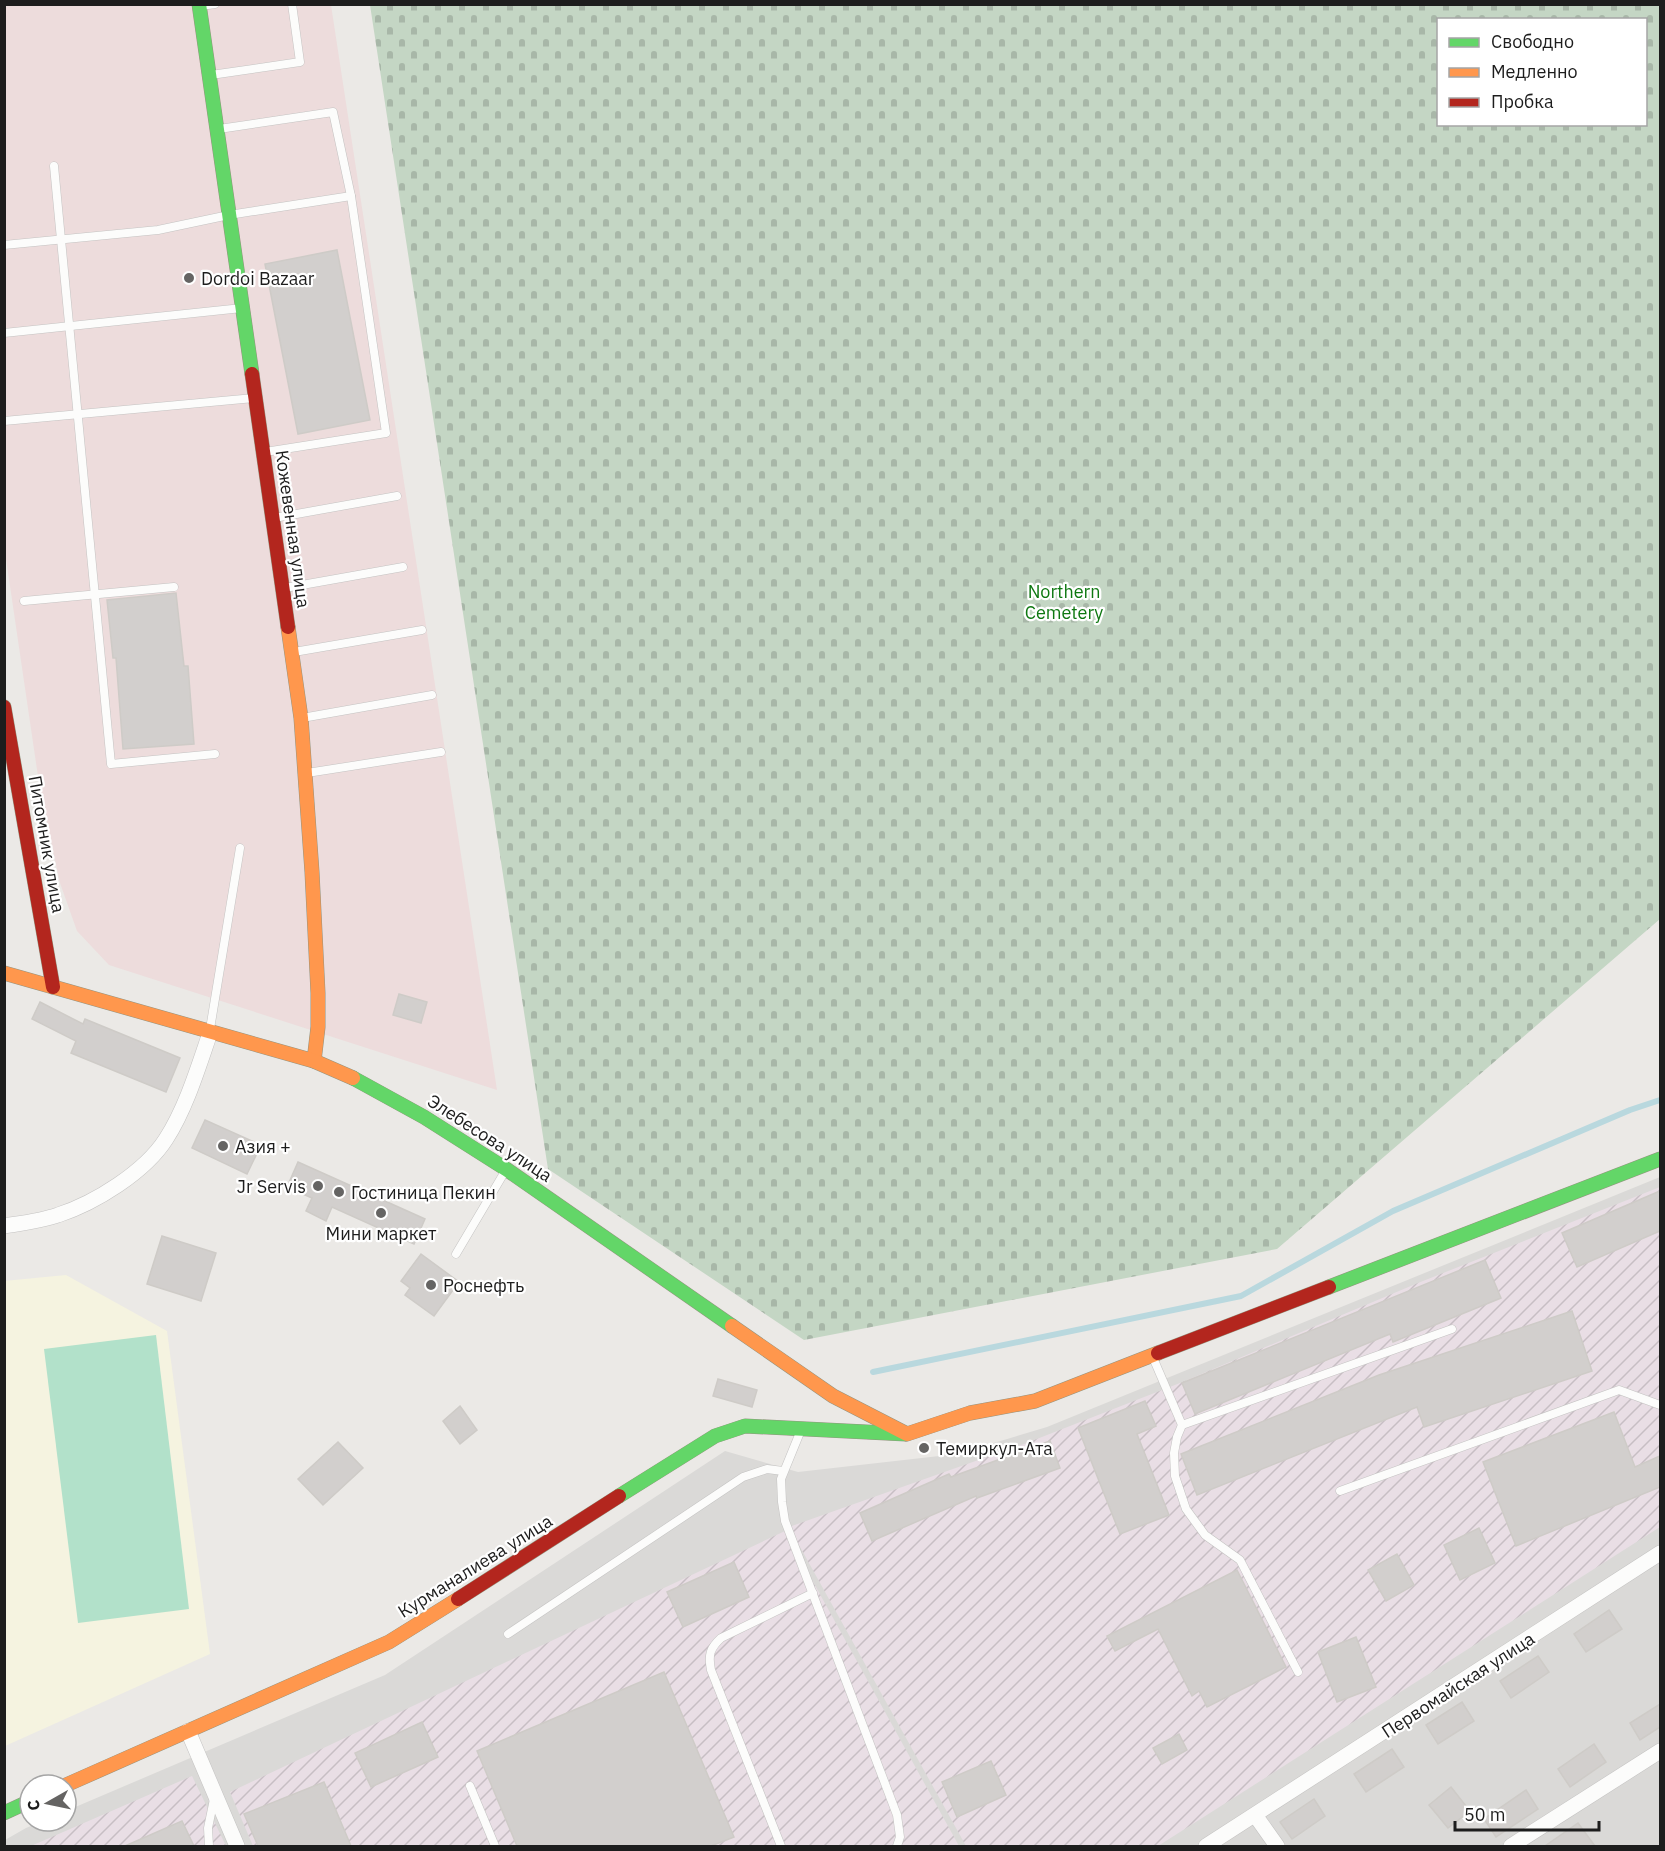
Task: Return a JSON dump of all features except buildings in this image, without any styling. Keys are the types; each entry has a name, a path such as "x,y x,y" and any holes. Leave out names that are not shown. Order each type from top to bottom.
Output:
{"street":[{"name":"Кожевенная улица","path":"199,6 301,718 318,992 318,1037 314,1061"},
{"name":"Питомник улица","path":"4,707 53,987"},
{"name":"Элебесова улица","path":"4,973 314,1061 359,1080 388,1095 506,1169 833,1396 908,1434"},
{"path":"4,1226 60,1215 87,1202 134,1173 165,1141 176,1122 210,1033"},
{"path":"908,1434 970,1413 1035,1401 1660,1159"},
{"name":"Курманалиева улица","path":"78,1780 389,1642 715,1436 745,1426 908,1434"},
{"name":"Первомайская улица","path":"1206,1846 1660,1553"},
{"path":"188,1731 237,1846"},
{"path":"1511,1846 1660,1751"},
{"path":"4,1813 18,1807"},
{"path":"1255,1815 1277,1846"}],"lane":[{"path":"199,6 214,4"},
{"path":"209,75 300,62 292,4"},
{"path":"217,130 333,112 351,196 386,433 263,453"},
{"path":"54,166 111,764 215,754"},
{"path":"4,245 158,230 229,215 351,196"},
{"path":"4,333 243,308"},
{"path":"4,421 256,398"},
{"path":"273,518 397,496"},
{"path":"283,589 403,567"},
{"path":"24,601 174,587"},
{"path":"292,652 422,630"},
{"path":"301,718 432,695"},
{"path":"306,774 441,752"},
{"path":"210,1033 240,848"},
{"path":"456,1254 506,1169"},
{"path":"1182,1425 1452,1329"},
{"path":"1152,1356 1182,1425 1177,1437 1175,1476 1186,1509 1205,1535 1240,1560 1298,1672"},
{"path":"1340,1491 1619,1390 1660,1405"},
{"path":"802,1429 781,1479 785,1521 897,1815 900,1837 897,1846"},
{"path":"508,1634 743,1477 767,1469 783,1471"},
{"path":"781,1846 708,1659 711,1647 721,1638 813,1593"},
{"path":"470,1786 495,1846"},
{"path":"209,1846 208,1828 215,1795"}],"shaded area":[{"name":"Dordoi Bazaar","path":"4,5 331,5 497,1090 109,965 77,931 60,883 40,790 5,552"},
{"path":"1660,1177 1660,1846 5,1846 5,1840 18,1833 78,1833 78,1806 385,1675 725,1451 798,1472 957,1454 1047,1427"},
{"path":"1660,1187 1660,1527 1158,1846 966,1846 789,1527 1024,1444 1180,1383 1418,1283"},
{"path":"66,1275 167,1331 210,1654 5,1746 4,1281"},
{"path":"785,1531 959,1846 253,1846 230,1792"},
{"path":"192,1776 226,1846 31,1846 61,1833 78,1833 78,1826"}],"green space":[{"name":"Northern Cemetery","path":"370,5 1660,5 1660,919 1277,1249 804,1340 548,1169"},
{"path":"156,1335 189,1609 78,1623 44,1349"}],"waterway":[{"path":"873,1372 1241,1296 1393,1211 1630,1110 1660,1100"}],"traffic: fast":[{"path":"199,4 252,374"},
{"path":"353,1078 424,1117 506,1169 732,1326"},
{"path":"1329,1287 1660,1159"},
{"path":"619,1496 715,1436 745,1426 906,1434"},
{"path":"4,1813 18,1807"}],"traffic: slow":[{"path":"288,627 301,718 312,872 318,993 318,1027 314,1061"},
{"path":"4,973 314,1061 353,1078"},
{"path":"732,1326 833,1396 907,1434 970,1413 1035,1401 1158,1353"},
{"path":"78,1780 389,1642 458,1599"}],"traffic: jam":[{"path":"252,374 288,627"},
{"path":"4,707 53,987"},
{"path":"1158,1353 1329,1287"},
{"path":"458,1599 619,1496"}],"place":[{"name":"Dordoi Bazaar","path":"189,278"},
{"name":"Азия +","path":"223,1146"},
{"name":"Jr Servis","path":"318,1186"},
{"name":"Гостиница Пекин","path":"339,1192"},
{"name":"Мини маркет","path":"381,1213"},
{"name":"Роснефть","path":"431,1285"},
{"name":"Темиркул-Ата","path":"924,1448"}]}
